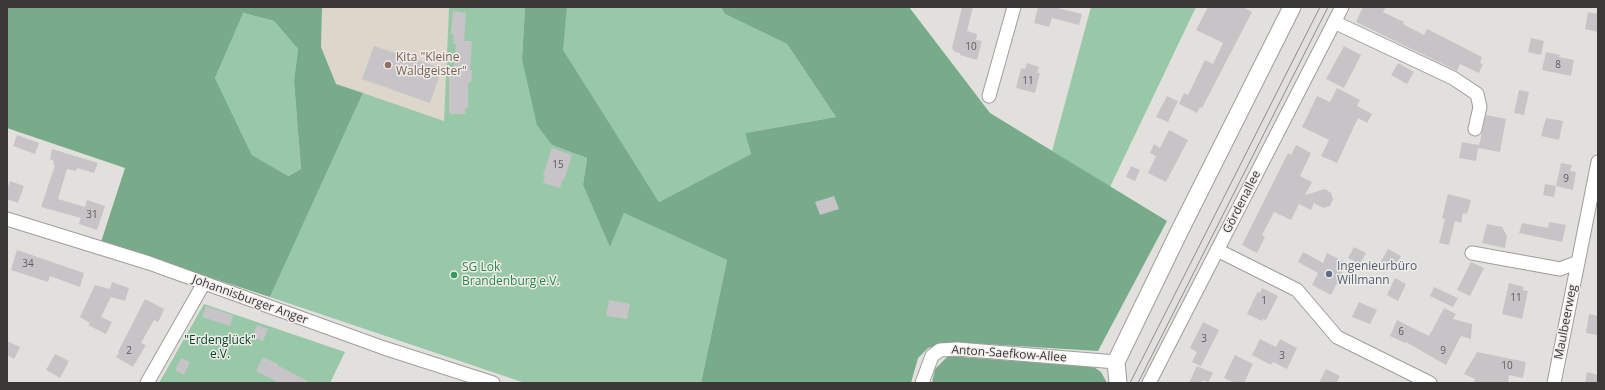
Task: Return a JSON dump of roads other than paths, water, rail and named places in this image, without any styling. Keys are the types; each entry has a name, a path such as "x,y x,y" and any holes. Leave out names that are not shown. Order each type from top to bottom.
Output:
{"street":[{"path":"989,96 1014,7"},
{"path":"1118,383 1116,362 1179,232 1292,7"},
{"name":"Gördenallee","path":"1149,383 1342,7"},
{"path":"1334,22 1453,78 1477,94 1480,107 1475,129"},
{"name":"Maulbeerweg","path":"1554,383 1598,162"},
{"name":"Johannisburger Anger","path":"7,219 149,263 384,348 493,383"},
{"path":"1218,250 1297,290 1337,337 1430,383"},
{"name":"Maulbeerweg","path":"1472,253 1560,269 1578,262"},
{"path":"147,383 204,283"},
{"name":"Anton-Saefkow-Allee","path":"922,383 932,356 940,350 965,350 1116,362"}],"tram line":[{"path":"1130,383 1320,7"},
{"path":"1138,383 1328,7"}],"place":[{"name":"Kita \"Kleine Waldgeister\"","path":"388,65"},
{"name":"Ingenieurbüro Willmann","path":"1329,274"},
{"name":"SG Lok Brandenburg e.V.","path":"454,275"}],"park label":[{"name":"\"Erdenglück\" e.V.","path":"220,348"}]}
